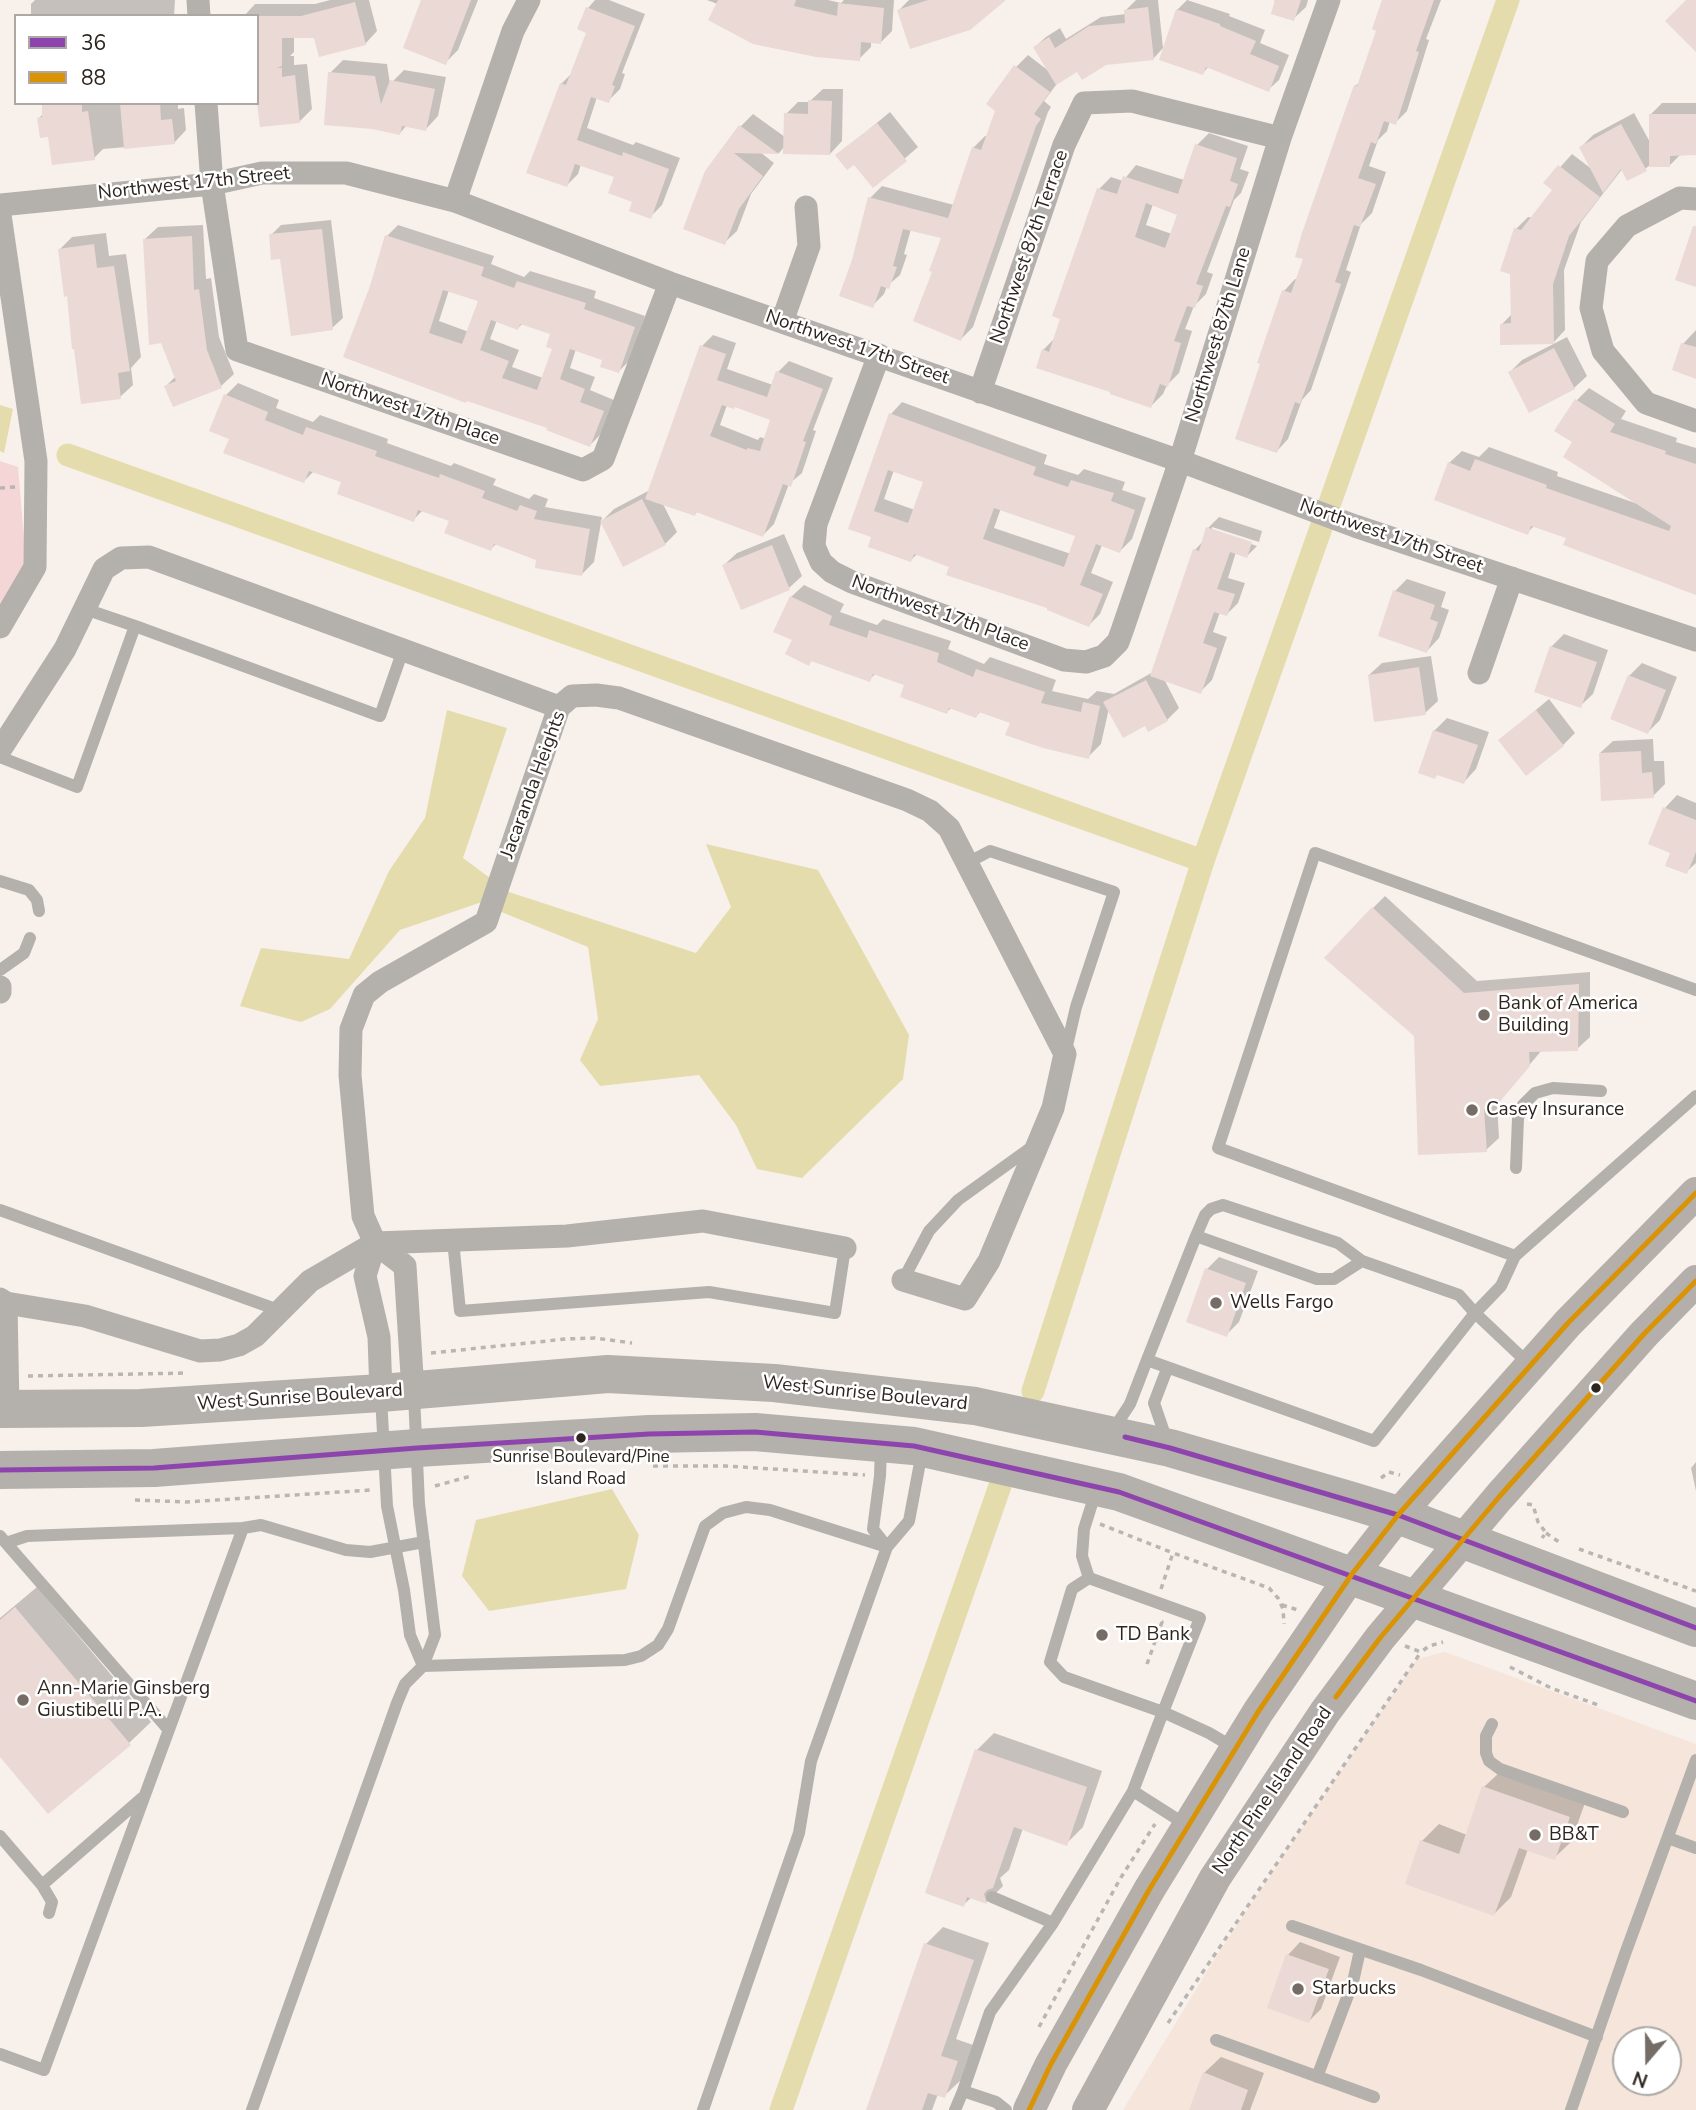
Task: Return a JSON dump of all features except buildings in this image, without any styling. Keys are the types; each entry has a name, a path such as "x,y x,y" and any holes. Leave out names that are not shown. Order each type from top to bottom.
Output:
{"highway":[{"name":"West Sunrise Boulevard","path":"4,1409 141,1408 397,1392 608,1374 774,1383 975,1406 1170,1448 1398,1515 1696,1628"},
{"path":"0,1470 154,1468 649,1434 755,1432 881,1460 931,1450 1087,1496 1119,1492 1352,1574 1696,1701"}],"main road":[{"path":"1029,2110 1051,2064 1188,1826 1285,1672 1352,1574 1398,1515 1568,1323 1696,1193"},
{"name":"North Pine Island Road","path":"1088,2110 1215,1878 1325,1712 1380,1638 1463,1540 1644,1334 1696,1281"}],"street":[{"path":"455,201 513,30 529,0"},
{"name":"Northwest 87th Lane","path":"1095,660 1112,649 1122,631 1180,461 1280,138 1329,0"},
{"name":"Northwest 87th Terrace","path":"980,392 1064,145 1084,103 1132,101 1280,138"},
{"path":"206,105 212,184"},
{"name":"Northwest 17th Street","path":"0,205 212,184 262,173 346,173 455,201 670,283 1180,461 1355,526 1696,640"},
{"name":"Northwest 17th Place","path":"212,184 237,350 583,470 603,459 670,283"},
{"path":"1696,199 1680,198 1626,226 1597,261 1591,308 1603,351 1646,403 1696,421"},
{"path":"782,322 809,246 806,207"},
{"path":"0,215 36,461 36,567 0,627"},
{"name":"Northwest 17th Place","path":"879,355 814,531 814,547 821,562 841,577 1064,660 1076,663 1095,660"},
{"path":"0,750 65,649 104,569 121,558 149,557 559,707"},
{"path":"1479,673 1513,579"},
{"name":"Jacaranda Heights","path":"375,1243 363,1216 350,1075 351,1030 364,995 380,982 486,922 559,707 572,696 619,698 907,800 930,811 949,828 1065,1054"},
{"path":"903,1280 965,1299 989,1261 1054,1108 1065,1054"},
{"path":"4,1409 3,1310 85,1316 200,1351 220,1350 239,1345 256,1336 310,1280 375,1243 567,1236 703,1221 845,1248"},
{"path":"375,1243 365,1276 379,1337 397,1392"},
{"path":"375,1243 405,1266 397,1392"}],"lane":[{"path":"85,609 380,716 403,650"},
{"path":"0,757 77,787 135,626"},
{"path":"967,863 989,851 1114,892 1076,1007 1065,1054"},
{"path":"1516,1256 1218,1147 1315,853 1696,990"},
{"path":"0,881 29,890 37,900 39,911"},
{"path":"0,970 24,953 30,938"},
{"path":"1516,1168 1518,1118 1523,1105 1535,1093 1553,1088 1601,1091"},
{"path":"1147,1360 1374,1441 1475,1312 1501,1286 1516,1256 1696,1096"},
{"path":"903,1280 929,1231 958,1200 1039,1142"},
{"path":"1098,1431 1130,1404 1205,1214 1223,1205 1338,1242 1362,1261 1459,1295 1531,1365"},
{"path":"0,1210 281,1311"},
{"path":"1196,1236 1317,1279 1334,1279 1362,1261"},
{"path":"453,1240 460,1311 709,1292 835,1313 845,1248"},
{"path":"1167,1369 1154,1403 1170,1448"},
{"path":"397,1392 400,1449 386,1490 410,1635 423,1666"},
{"path":"252,2110 397,1703 405,1684 423,1666 435,1635 418,1487 400,1449 397,1392"},
{"path":"703,2110 799,1833 811,1761 887,1547 909,1521 931,1450"},
{"path":"881,1460 873,1529 887,1547"},
{"path":"1087,1496 1082,1556 1089,1578"},
{"path":"423,1666 625,1660 641,1656 658,1646 667,1629 705,1526 723,1513 746,1507 770,1510 887,1547"},
{"path":"168,1729 3,1540 27,1535 243,1528 261,1525 346,1550 370,1552 424,1542"},
{"path":"0,2054 44,2070 243,1528"},
{"path":"955,2110 990,2012 1053,1923 1133,1791 1200,1618 1089,1578"},
{"path":"1089,1578 1072,1589 1050,1662 1064,1677 1163,1712 1236,1749"},
{"path":"1492,1724 1486,1737 1486,1754 1489,1761 1500,1769 1623,1812"},
{"path":"1571,2110 1696,1760"},
{"path":"1133,1791 1188,1826"},
{"path":"42,1885 143,1797"},
{"path":"0,1836 42,1885 52,1902 49,1913"},
{"path":"1668,1838 1696,1848"},
{"path":"992,1897 1053,1923"},
{"path":"1292,1926 1597,2037"},
{"path":"1317,2077 1353,1982 1360,1950"},
{"path":"1216,2040 1374,2097"},
{"path":"963,2091 996,2102 1006,2110"}],"path":[{"path":"0,488 15,487"},
{"path":"645,1465 726,1466 881,1460"},
{"path":"418,1487 438,1486 474,1476"},
{"path":"125,1499 186,1502 386,1490"},
{"path":"1087,1496 1173,1553"},
{"path":"1546,1533 1560,1543 1696,1591"},
{"path":"1444,1642 1454,1643"},
{"path":"1165,2028 1421,1652"},
{"path":"1502,1663 1551,1688 1601,1706"}],"shaded area":[{"path":"0,405 13,409 4,453 0,451"},
{"path":"0,461 18,467 26,562 0,611"},
{"path":"447,710 507,728 463,858 509,892 696,953 731,907 706,844 818,870 909,1035 903,1079 802,1178 757,1169 736,1125 699,1075 600,1086 580,1060 598,1019 588,947 479,903 400,930 330,1009 301,1022 240,1006 261,948 349,959 389,871 425,818"},
{"path":"612,1489 639,1535 626,1589 489,1611 462,1576 476,1520"},
{"path":"1445,1652 1696,1744 1696,2110 1123,2110 1217,1955 1417,1659"}],"waterway":[{"path":"1033,1391 1203,861 1508,0"},
{"path":"68,455 1203,861"},
{"path":"781,2110 1000,1486"}],"transit line":[{"name":"88","path":"1029,2110 1051,2064 1149,1890 1258,1712 1352,1574 1398,1515 1568,1323 1696,1193"},
{"name":"88","path":"1336,1697 1380,1638 1499,1497 1644,1334 1696,1281"},
{"name":"36","path":"0,1470 154,1468 649,1434 755,1432 914,1446 1119,1492 1696,1701"},
{"name":"36","path":"1125,1437 1398,1515 1696,1628"}],"place":[{"name":"Bank of America Building","path":"1484,1015"},
{"name":"Casey Insurance","path":"1472,1110"},
{"name":"Wells Fargo","path":"1216,1303"},
{"name":"Sunrise Boulevard/Pine Island Road","path":"581,1438"},
{"name":"TD Bank","path":"1102,1635"},
{"name":"Ann-Marie Ginsberg Giustibelli P.A.","path":"23,1700"},
{"name":"BB&T","path":"1535,1835"},
{"name":"Starbucks","path":"1298,1989"}]}
